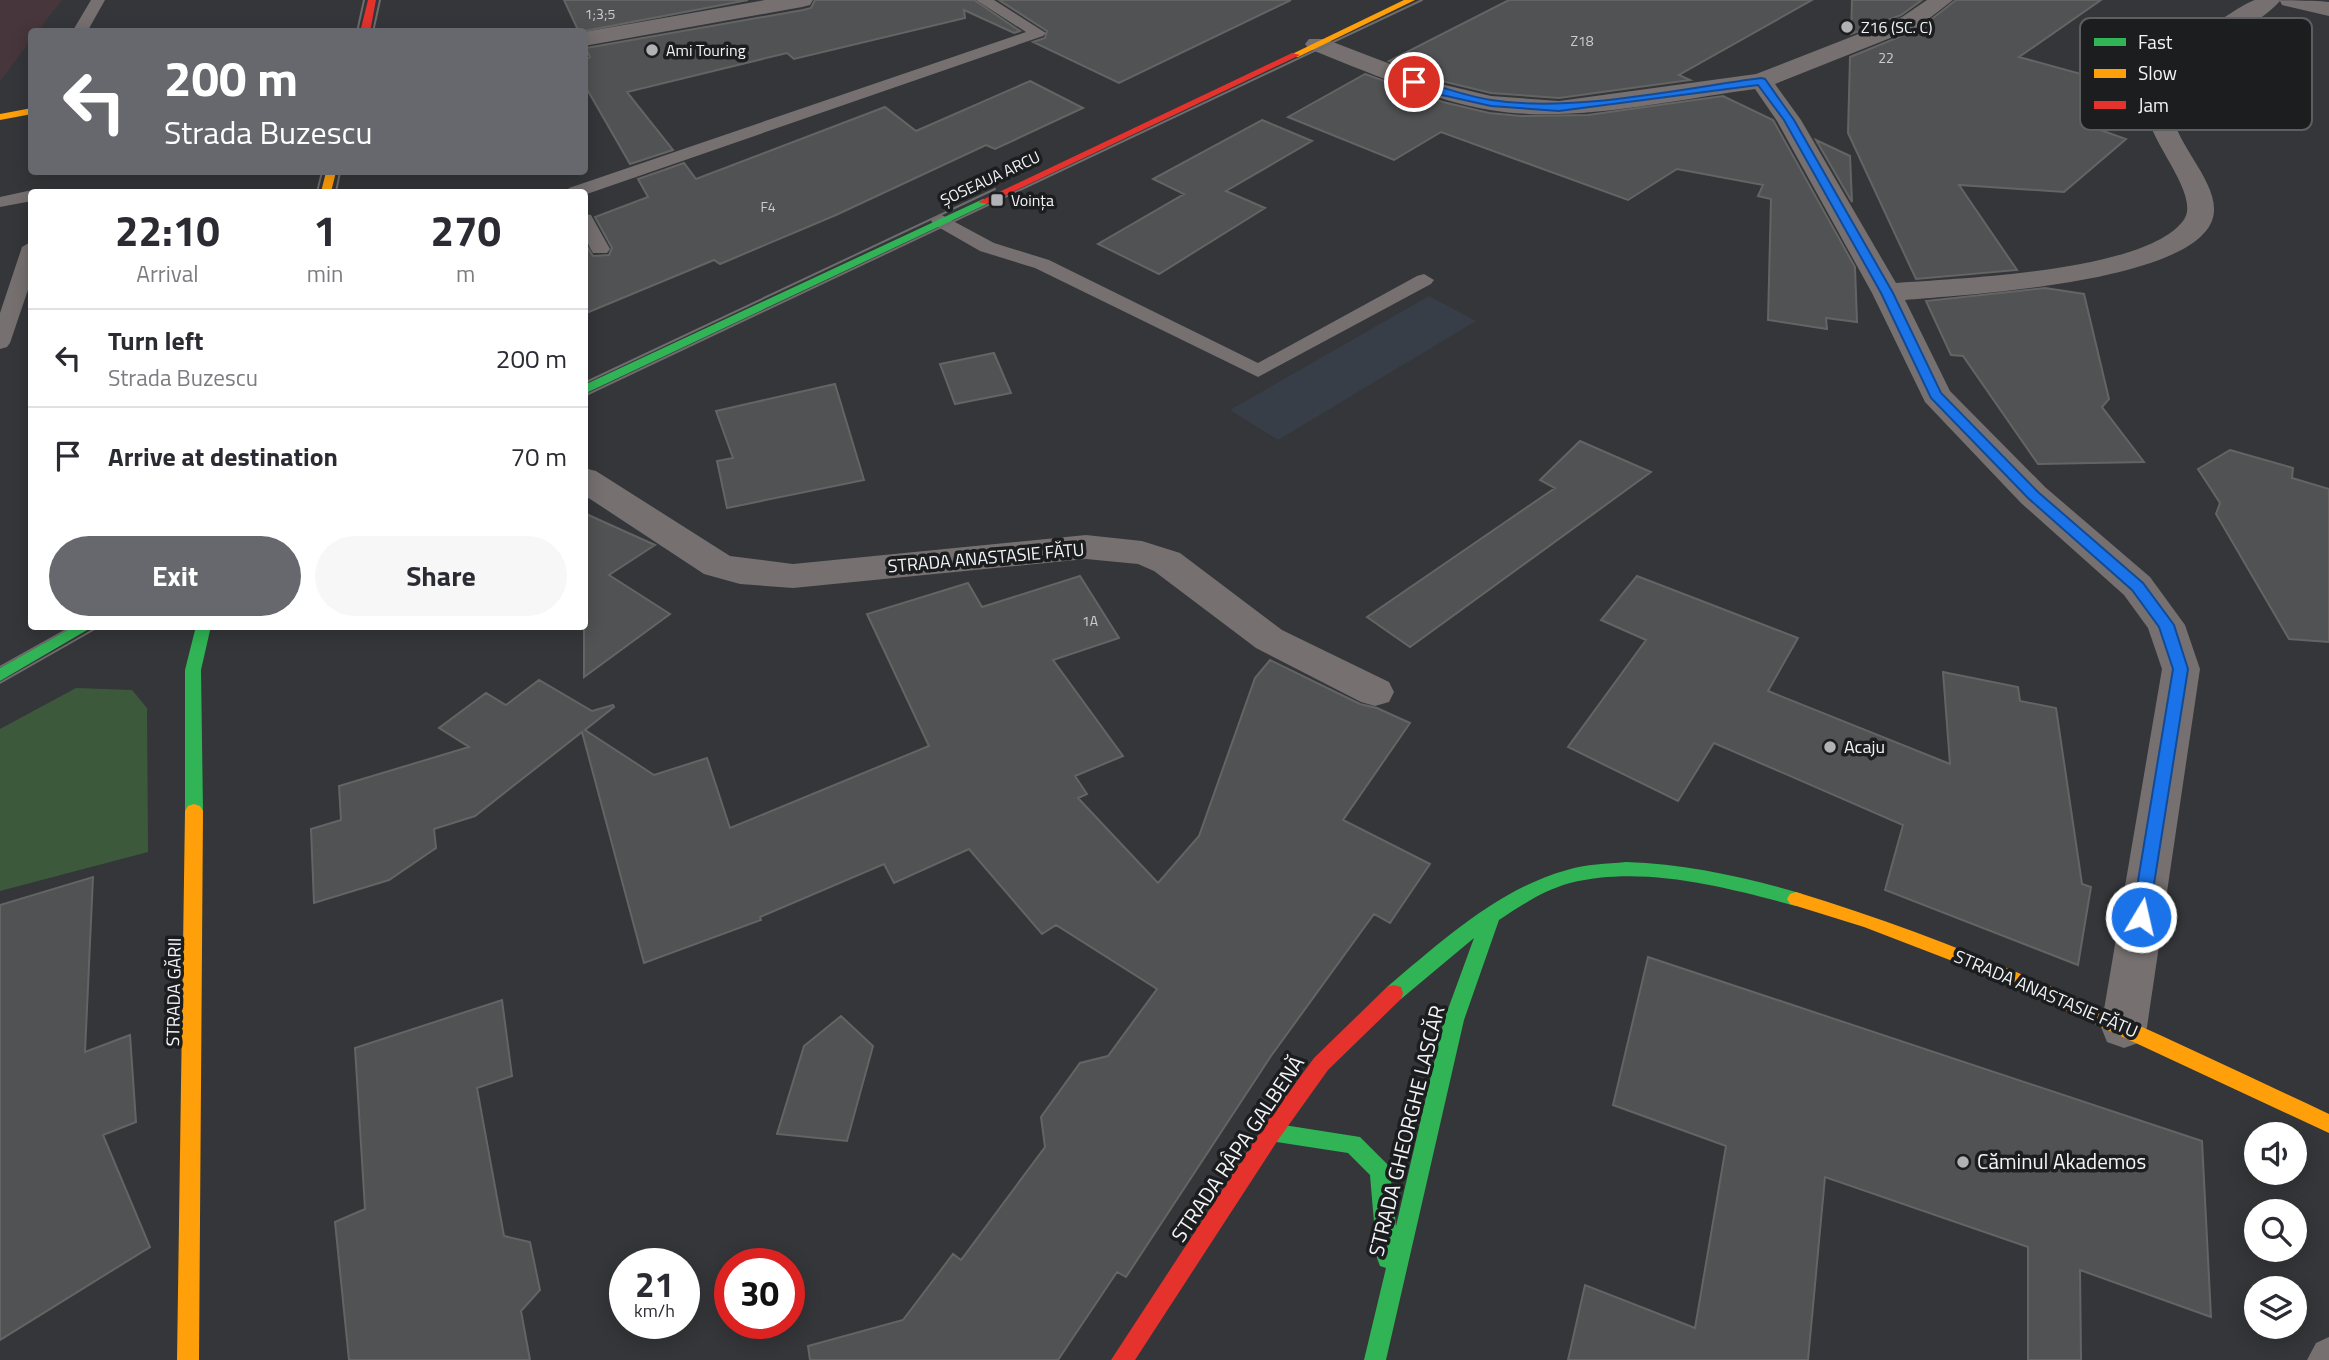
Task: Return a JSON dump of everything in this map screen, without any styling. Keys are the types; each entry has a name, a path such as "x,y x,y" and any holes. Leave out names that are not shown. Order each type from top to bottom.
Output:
{"street":[{"path":"366,28 372,0"},
{"path":"588,38 802,0"},
{"name":"ȘOSEAUA ARCU","path":"588,388 1411,0"},
{"path":"1317,44 1437,90 1491,103 1559,108 1761,81 1910,22 1942,0"},
{"path":"2242,18 2270,0"},
{"path":"2290,0 2329,9"},
{"path":"1761,81 1789,120 1887,293 1936,395 2033,495 2137,586 2166,625 2180,669 2124,1027"},
{"path":"0,117 28,112"},
{"path":"1887,293 2020,281 2124,264 2174,243 2194,227 2201,214 2200,197 2166,130"},
{"name":"STRADA ANASTASIE FĂTU","path":"588,482 717,565 740,572 793,576 1086,547 1142,553 1167,562 1269,639 1375,692"},
{"path":"0,675 80,630"},
{"name":"STRADA GĂRII","path":"188,1360 194,881 193,670 203,630"},
{"name":"STRADA RÂPA GALBENĂ","path":"1122,1360 1271,1133 1321,1064 1379,1006 1438,955 1519,898 1568,876 1621,869 1676,873 1754,887"},
{"name":"STRADA ANASTASIE FĂTU","path":"1754,887 1868,919 2016,978 2329,1124"},
{"name":"STRADA GHEORGHE LASCĂR","path":"1375,1360 1454,1020 1492,915"},
{"path":"1271,1133 1353,1144 1380,1171 1391,1285"}],"lane":[{"path":"81,28 98,0"},
{"path":"582,189 1038,33 984,0"},
{"path":"0,202 28,196"},
{"path":"940,220 987,247 1042,264 1258,371 1424,280"},
{"path":"588,226 600,249"},
{"path":"0,343 28,259"}],"shaded area":[{"path":"0,0 62,0 40,28 28,28 28,44 0,81"},
{"path":"1429,296 1476,321 1278,440 1230,410"}],"green space":[{"path":"76,688 132,690 147,708 148,852 0,891 0,729"}],"building":[{"path":"564,0 748,0 588,30 588,28 577,28"},
{"path":"815,0 974,0 1020,31 1014,33 964,10 965,18 794,59 787,53 627,92 673,150 630,164 588,91 588,48 811,8"},
{"path":"999,0 1291,0 1119,83 1033,42 1045,38 1047,31"},
{"path":"1509,0 1812,0 1679,75 1690,80 1559,98 1491,93 1446,82 1389,61"},
{"path":"1852,0 1922,0 1901,15 1851,34"},
{"path":"1956,0 2101,0 2019,57 2080,74 2080,130 2100,130 2126,139 2064,192 1959,185 2017,270 1916,279 1848,133 1850,57 1919,29"},
{"path":"1365,74 1443,102 1489,113 1521,116 1588,115 1723,96 1773,120 1855,267 1857,322 1826,318 1827,329 1768,320 1771,199 1758,196 1763,185 1677,169 1628,200 1441,132 1394,160 1288,117"},
{"path":"1030,81 1083,108 995,149 986,145 836,215 720,264 714,260 588,312 588,248 593,256 609,255 612,248 595,217 648,197 638,179 684,163 696,179 885,107 916,131"},
{"path":"1262,120 1312,141 1226,191 1265,208 1159,274 1098,244 1184,194 1153,179"},
{"path":"1816,140 1850,156 1852,202"},
{"path":"2045,288 2084,294 2109,399 2102,407 2144,462 2038,464 1963,356 1951,355 1926,301"},
{"path":"994,353 1011,393 955,404 940,364"},
{"path":"835,384 864,480 727,508 717,461 733,458 716,411"},
{"path":"1580,441 1651,472 1410,647 1367,617 1555,488 1540,480"},
{"path":"2230,450 2293,468 2292,478 2329,489 2329,642 2289,639 2216,514 2220,503 2198,469"},
{"path":"588,515 655,545 609,575 670,614 584,677 584,630 588,630"},
{"path":"1080,576 1119,638 1053,660 1123,756 1075,776 1087,794 1078,798 1158,883 1199,836 1255,678 1270,660 1360,704 1377,708 1410,723 1343,820 1430,864 1390,923 1374,914 1271,1056 1126,1277 1117,1272 1058,1360 810,1360 808,1346 903,1320 953,1254 961,1260 1045,1147 1041,1117 1080,1063 1108,1056 1157,989 1056,925 1042,934 969,849 894,883 884,864 760,917 761,920 644,963 582,732 475,816 434,829 436,848 389,880 314,903 311,829 341,820 339,786 469,747 439,728 486,693 506,705 539,680 592,711 613,705 614,707 585,730 654,775 707,758 730,828 929,746 867,614 968,583 982,607"},
{"path":"1637,576 1798,638 1768,691 1950,764 1943,672 2018,687 2020,701 2056,708 2082,884 2091,887 2078,965 1885,890 1903,825 1714,743 1678,801 1568,747 1646,640 1601,620"},
{"path":"93,877 85,1052 130,1035 136,1122 103,1135 150,1247 0,1340 0,905"},
{"name":"Căminul Akademos","path":"1648,957 2202,1141 2211,1317 2080,1270 2081,1360 2028,1360 2028,1247 1825,1177 1808,1360 1568,1360 1585,1285 1695,1328 1726,1146 1613,1105"},
{"path":"502,1000 512,1076 477,1088 504,1236 530,1242 540,1290 521,1311 530,1360 349,1360 335,1222 365,1209 355,1048"},
{"path":"841,1016 873,1046 847,1141 777,1134 804,1046"}],"tram line":[{"path":"358,28 364,0"},
{"path":"374,28 380,0"},
{"path":"588,394 1422,0"},
{"path":"318,189 321,175"},
{"path":"337,189 339,175"},
{"path":"588,381 995,189"},
{"path":"0,667 66,630"},
{"path":"0,683 93,630"}],"traffic: fast":[{"path":"588,388 983,202"},
{"path":"0,675 80,630"},
{"path":"194,811 193,670 203,630"},
{"path":"1394,993 1454,943 1502,909 1526,894 1570,876 1598,871 1655,871 1712,878 1796,899"},
{"path":"1375,1360 1454,1020 1492,915"},
{"path":"1271,1133 1353,1144 1380,1171 1388,1258"}],"traffic: slow":[{"path":"1295,55 1411,0"},
{"path":"0,117 28,112"},
{"path":"327,189 330,175"},
{"path":"188,1360 194,811"},
{"path":"1796,899 1865,920 2001,972 2329,1124"}],"traffic: jam":[{"path":"366,28 372,0"},
{"path":"983,202 1295,55"},
{"path":"1122,1360 1271,1133 1321,1064 1394,993"}],"place":[{"name":"Z16 (SC. C)","path":"1847,27"},
{"name":"Ami Touring","path":"652,50"},
{"name":"Voința","path":"997,200"},
{"name":"Acaju","path":"1830,747"},
{"name":"Căminul Akademos","path":"1963,1162"}],"route":[{"path":"1414,82 1491,103 1559,108 1665,96 1761,81 1789,120 1887,293 1936,395 2033,495 2137,586 2166,625 2180,669 2141,917"}]}
